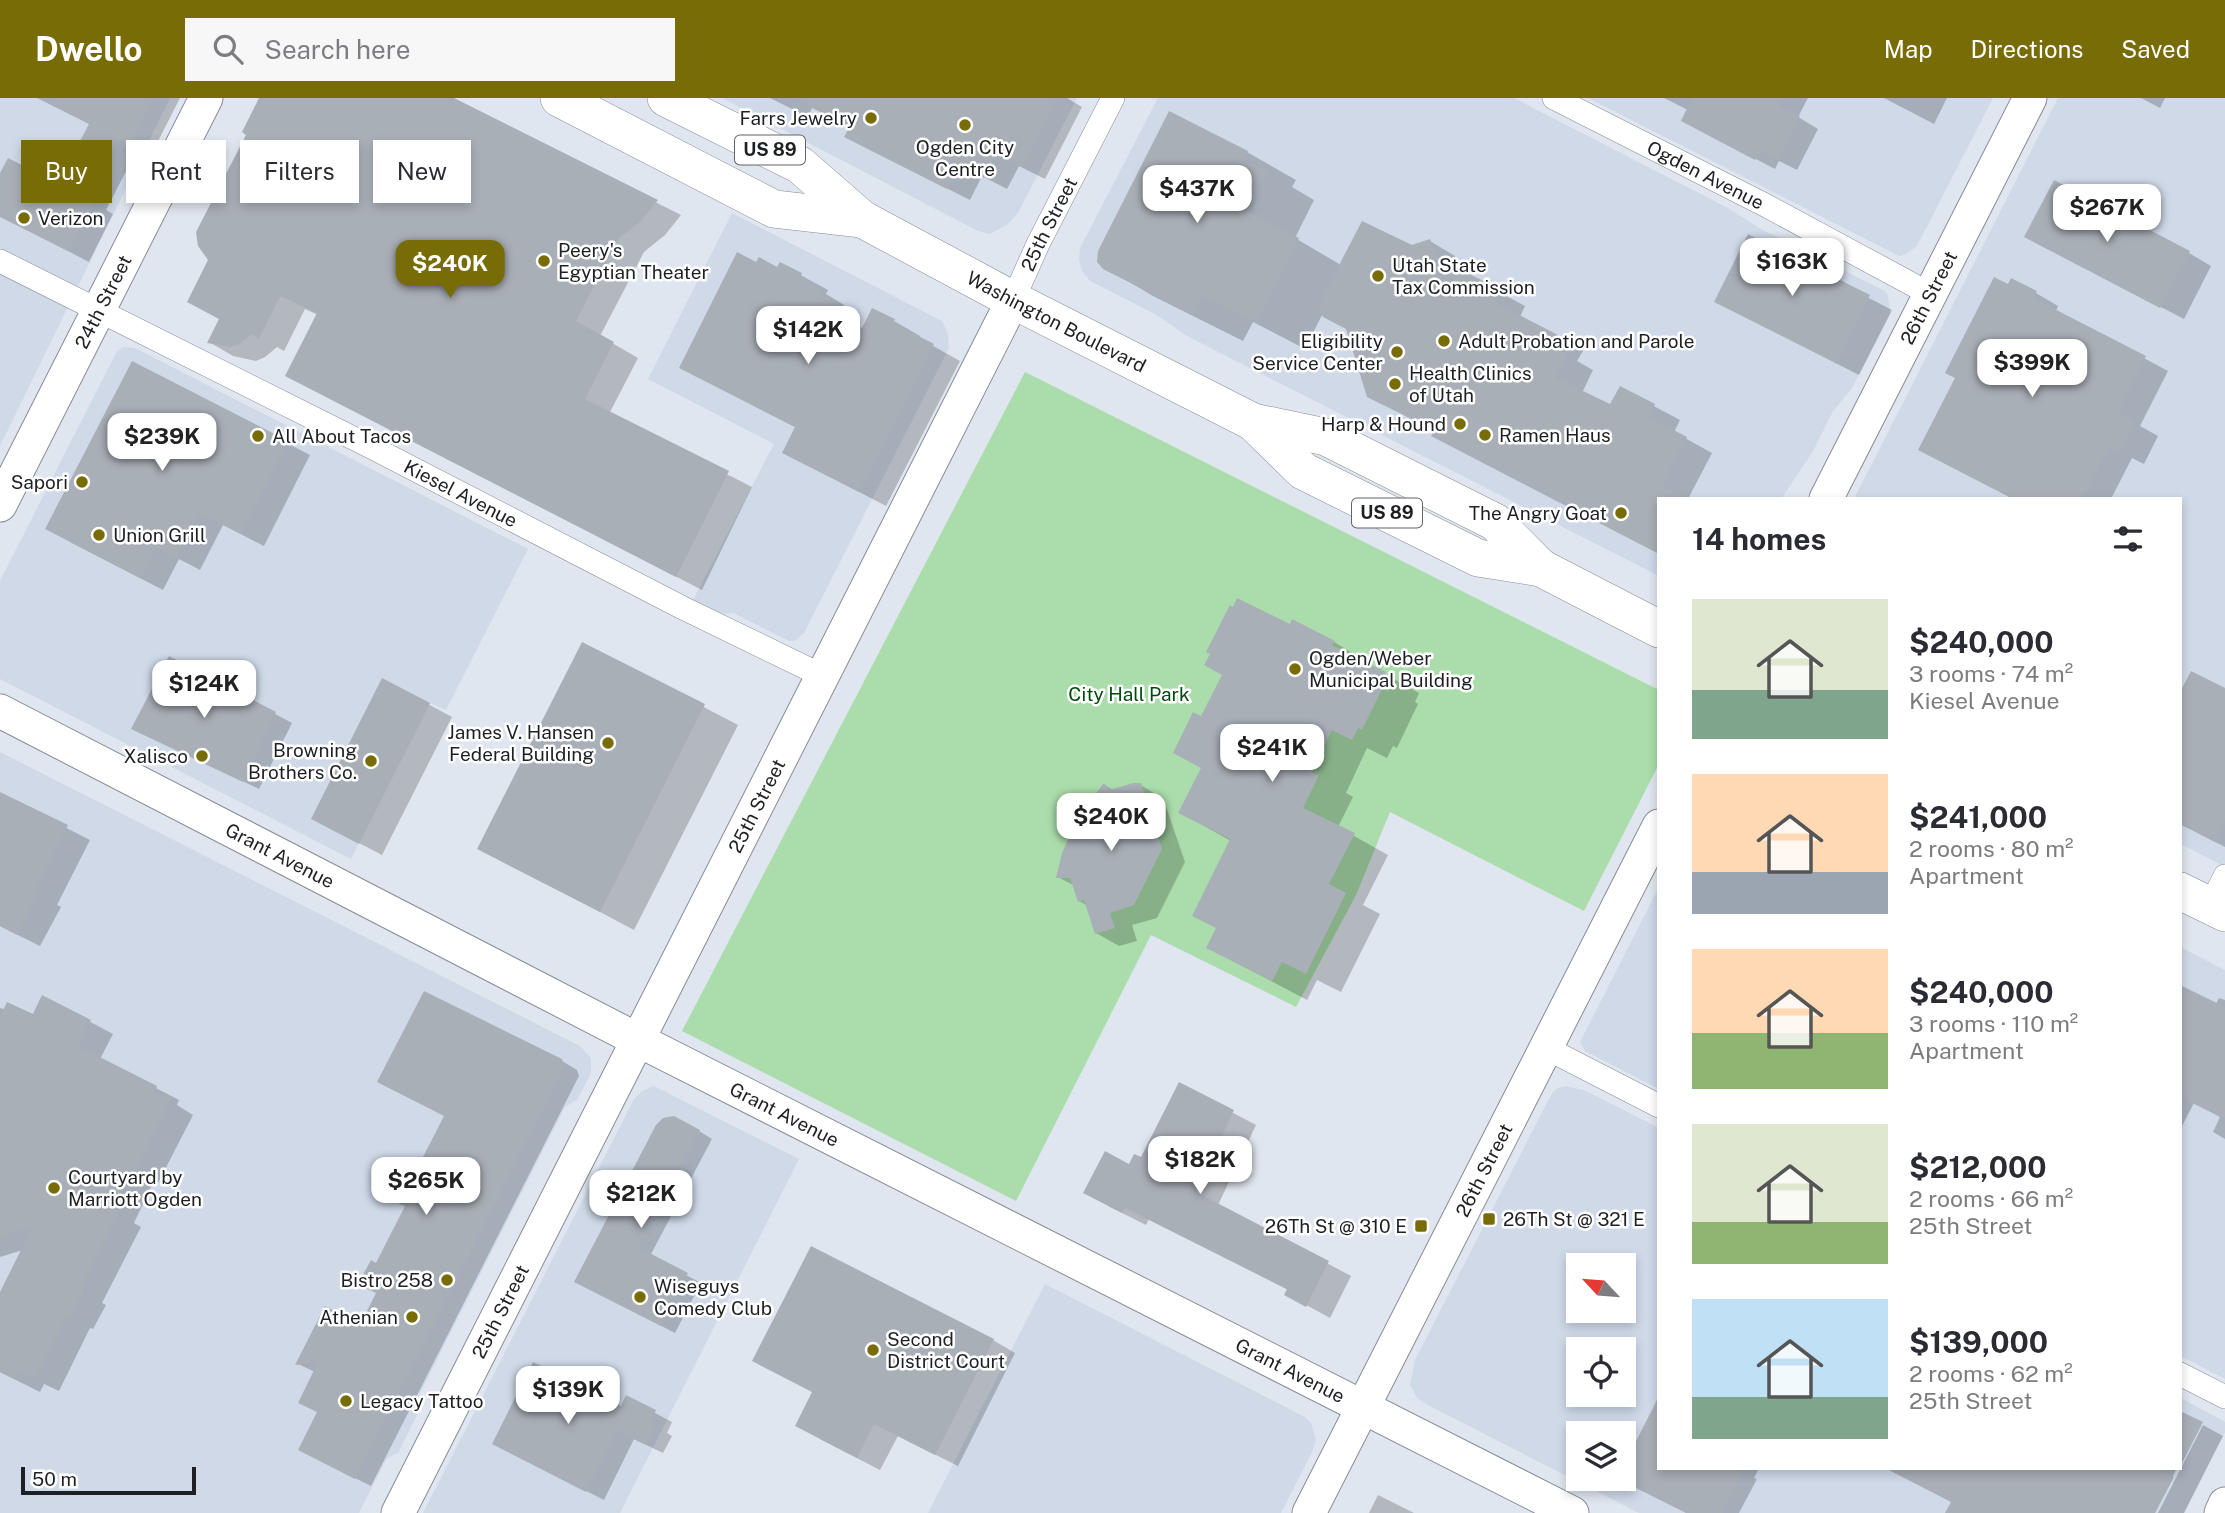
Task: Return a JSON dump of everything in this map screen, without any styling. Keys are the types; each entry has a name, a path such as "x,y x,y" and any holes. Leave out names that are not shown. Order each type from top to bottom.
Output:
{"main road":[{"name":"Washington Boulevard","path":"559,98 774,209 862,219"},
{"name":"Washington Boulevard","path":"666,98 800,165 862,219 1013,300 1253,422 1326,437 1495,522 1541,568 1657,628"}],"street":[{"name":"24th Street","path":"0,505 206,98"},
{"name":"25th Street","path":"398,1513 1113,98"},
{"name":"Ogden Avenue","path":"1554,98 1765,205 1930,294"},
{"name":"26th Street","path":"1827,497 2030,98"},
{"name":"Kiesel Avenue","path":"0,261 375,449 683,608 823,676"},
{"name":"Grant Avenue","path":"0,711 638,1040 1572,1513"},
{"name":"26th Street","path":"1309,1513 1657,830"},
{"path":"1546,1048 1657,1105"},
{"path":"2182,1375 2225,1397"},
{"path":"2221,1513 2225,1504"}],"shaded area":[{"path":"0,98 170,98 149,140 126,140 126,188 0,446"},
{"path":"722,98 1077,98 1018,213 1008,224 990,234 978,231"},
{"path":"1158,98 1514,98 1728,208 1761,229 1885,291 1890,314 1851,390 1833,411 1812,453 1782,497 1657,497 1657,575 1187,336 1155,314 1090,281 1082,271 1080,248"},
{"path":"1588,98 1993,98 1917,246 1899,256"},
{"path":"2058,98 2225,98 2225,867 2182,845 2182,497 1855,497"},
{"path":"732,213 942,321 948,334 949,348 804,633 795,641 789,641 733,613 723,614 693,600 774,444 648,379"},
{"path":"123,347 135,348 528,549 446,710 430,703 351,859 0,679 0,581 117,351"},
{"path":"0,752 580,1046 591,1058 591,1073 577,1100 565,1107 415,1403 417,1415 398,1453 387,1458 359,1513 0,1513"},
{"path":"1657,891 1657,1088 1585,1051 1580,1042"},
{"path":"2182,948 2225,970 2225,1379 2182,1357"},
{"path":"654,1086 799,1159 620,1513 423,1513 634,1099 642,1091"},
{"path":"1566,1086 1586,1091 1657,1127 1657,1470 2182,1470 2182,1399 2225,1422 2225,1432 2184,1513 1639,1513 1596,1491 1636,1491 1636,1421 1566,1421 1566,1476 1417,1398 1410,1385 1415,1360 1551,1095 1556,1089"},
{"path":"1045,1284 1305,1417 1311,1423 1316,1440 1281,1513 928,1513"}],"green space":[{"name":"City Hall Park","path":"1025,372 1657,689 1657,768 1584,911 1390,812 1356,895 1296,1007 1151,935 1016,1201 682,1031"}],"building":[{"path":"37,98 154,98 133,140 126,140 126,143 117,138 112,148 112,140 81,140 89,124"},
{"path":"259,98 454,98 658,200 640,222 619,238 576,321 614,342 585,399 729,471 676,577 285,376 317,313 280,296 259,339 251,334 240,344 230,347 207,343 219,319 187,302 208,260 198,246 196,232 211,203 226,203 226,174 240,147 240,203 359,203 359,140 243,140 246,135 242,132"},
{"name":"Ogden City Centre","path":"793,98 1058,98 1022,167 996,154 984,178 959,165 947,189 844,137 850,126"},
{"path":"1692,98 1784,98 1780,106 1800,116 1778,160 1760,151 1755,160 1681,121"},
{"path":"1169,111 1248,151 1244,159 1267,170 1246,211 1299,238 1256,322 1203,296 1194,315 1103,269 1097,262 1098,251"},
{"path":"8,158 21,164 21,203 93,203 68,251 0,217 0,173"},
{"path":"2054,180 2190,251 2160,308 2024,237"},
{"path":"1362,221 1412,245 1430,239 1436,257 1501,290 1494,302 1558,335 1552,346 1568,354 1556,378 1610,404 1620,386 1655,404 1649,417 1687,437 1662,485 1685,497 1657,497 1657,553 1431,436 1434,430 1367,397 1346,329 1323,317 1319,308"},
{"path":"1748,234 1870,295 1836,363 1714,302"},
{"path":"737,252 756,262 759,257 777,267 780,262 802,273 800,278 819,288 816,293 835,302 830,312 862,328 872,308 895,319 893,323 934,344 859,492 782,453 795,427 679,368"},
{"path":"1994,277 2008,284 2011,278 2037,291 2033,298 2146,356 2118,412 2136,422 2120,452 2109,447 2083,497 2009,497 1918,450 1955,378 1945,373"},
{"path":"132,361 288,441 241,534 200,513 176,558 156,548 140,578 45,529"},
{"path":"1237,598 1290,624 1292,619 1335,641 1332,645 1386,672 1381,681 1385,683 1362,730 1358,728 1352,740 1332,730 1312,772 1319,775 1303,808 1355,833 1329,884 1346,893 1306,974 1282,962 1272,981 1206,948 1216,928 1192,916 1230,839 1178,813 1201,768 1173,753 1193,712 1201,716 1222,675 1204,665 1210,654 1206,652 1230,605 1233,607"},
{"name":"James V. Hansen Federal Building","path":"582,642 705,704 600,912 477,849"},
{"path":"169,656 276,712 243,782 131,729"},
{"path":"2191,671 2225,688 2225,822 2215,842 2182,825 2182,688"},
{"name":"Browning Brothers Co.","path":"382,678 430,703 359,844 311,819"},
{"path":"1104,783 1110,790 1141,783 1162,849 1134,905 1110,913 1115,928 1095,934 1084,900 1078,902 1070,878 1056,878 1062,853 1072,831"},
{"path":"0,792 68,825 35,891 39,892 17,935 0,926"},
{"path":"2182,986 2225,1007 2225,1119 2182,1098"},
{"path":"424,991 562,1059 564,1067 355,1479 298,1450 317,1412 298,1403 318,1362 295,1365 325,1306 360,1325 376,1293 358,1284 371,1260 376,1263 405,1206 399,1204 444,1116 377,1082"},
{"name":"Courtyard by Marriott Ogden","path":"42,995 91,1020 78,1046 157,1086 155,1092 171,1100 134,1173 130,1171 112,1208 119,1212 80,1289 84,1290 70,1318 67,1316 35,1379 20,1372 16,1380 0,1372 0,1292 33,1226 0,1237 0,1017 7,1002 33,1014"},
{"path":"1179,1082 1234,1110 1196,1192 1329,1261 1306,1307 1284,1295 1287,1289 1125,1208 1122,1213 1083,1193 1105,1151 1129,1164 1134,1154 1141,1157"},
{"path":"674,1116 700,1130 638,1247 688,1273 661,1326 574,1282 656,1125 663,1118"},
{"name":"Second District Court","path":"811,1246 994,1339 935,1455 874,1424 857,1458 795,1426 812,1392 752,1361"},
{"path":"533,1362 621,1406 626,1395 656,1410 651,1422 656,1425 646,1445 617,1431 586,1492 492,1444"},
{"path":"1657,1400 1657,1470 1744,1470 1722,1513 1686,1513 1636,1488 1636,1441"},
{"path":"2182,1412 2203,1422 2182,1463"},
{"path":"1889,1470 2161,1470 2174,1477 2155,1513 1945,1513 1951,1502"}],"place":[{"name":"Farrs Jewelry","path":"871,118"},
{"name":"Ogden City Centre","path":"965,125"},
{"name":"Verizon","path":"24,218"},
{"name":"Peery's Egyptian Theater","path":"544,261"},
{"name":"Utah State Tax Commission","path":"1378,276"},
{"name":"Adult Probation and Parole","path":"1444,341"},
{"name":"Eligibility Service Center","path":"1397,352"},
{"name":"Health Clinics of Utah","path":"1395,384"},
{"name":"Harp & Hound","path":"1460,424"},
{"name":"Ramen Haus","path":"1485,435"},
{"name":"All About Tacos","path":"258,436"},
{"name":"Sapori","path":"82,482"},
{"name":"The Angry Goat","path":"1621,513"},
{"name":"Union Grill","path":"99,535"},
{"name":"Ogden/Weber Municipal Building","path":"1295,669"},
{"name":"James V. Hansen Federal Building","path":"608,743"},
{"name":"Xalisco","path":"202,756"},
{"name":"Browning Brothers Co.","path":"371,761"},
{"name":"Courtyard by Marriott Ogden","path":"54,1188"},
{"name":"26Th St @ 321 E","path":"1489,1219"},
{"name":"26Th St @ 310 E","path":"1421,1226"},
{"name":"Bistro 258","path":"447,1280"},
{"name":"Wiseguys Comedy Club","path":"640,1297"},
{"name":"Athenian","path":"412,1317"},
{"name":"Second District Court","path":"873,1350"},
{"name":"Legacy Tattoo","path":"346,1401"}]}
